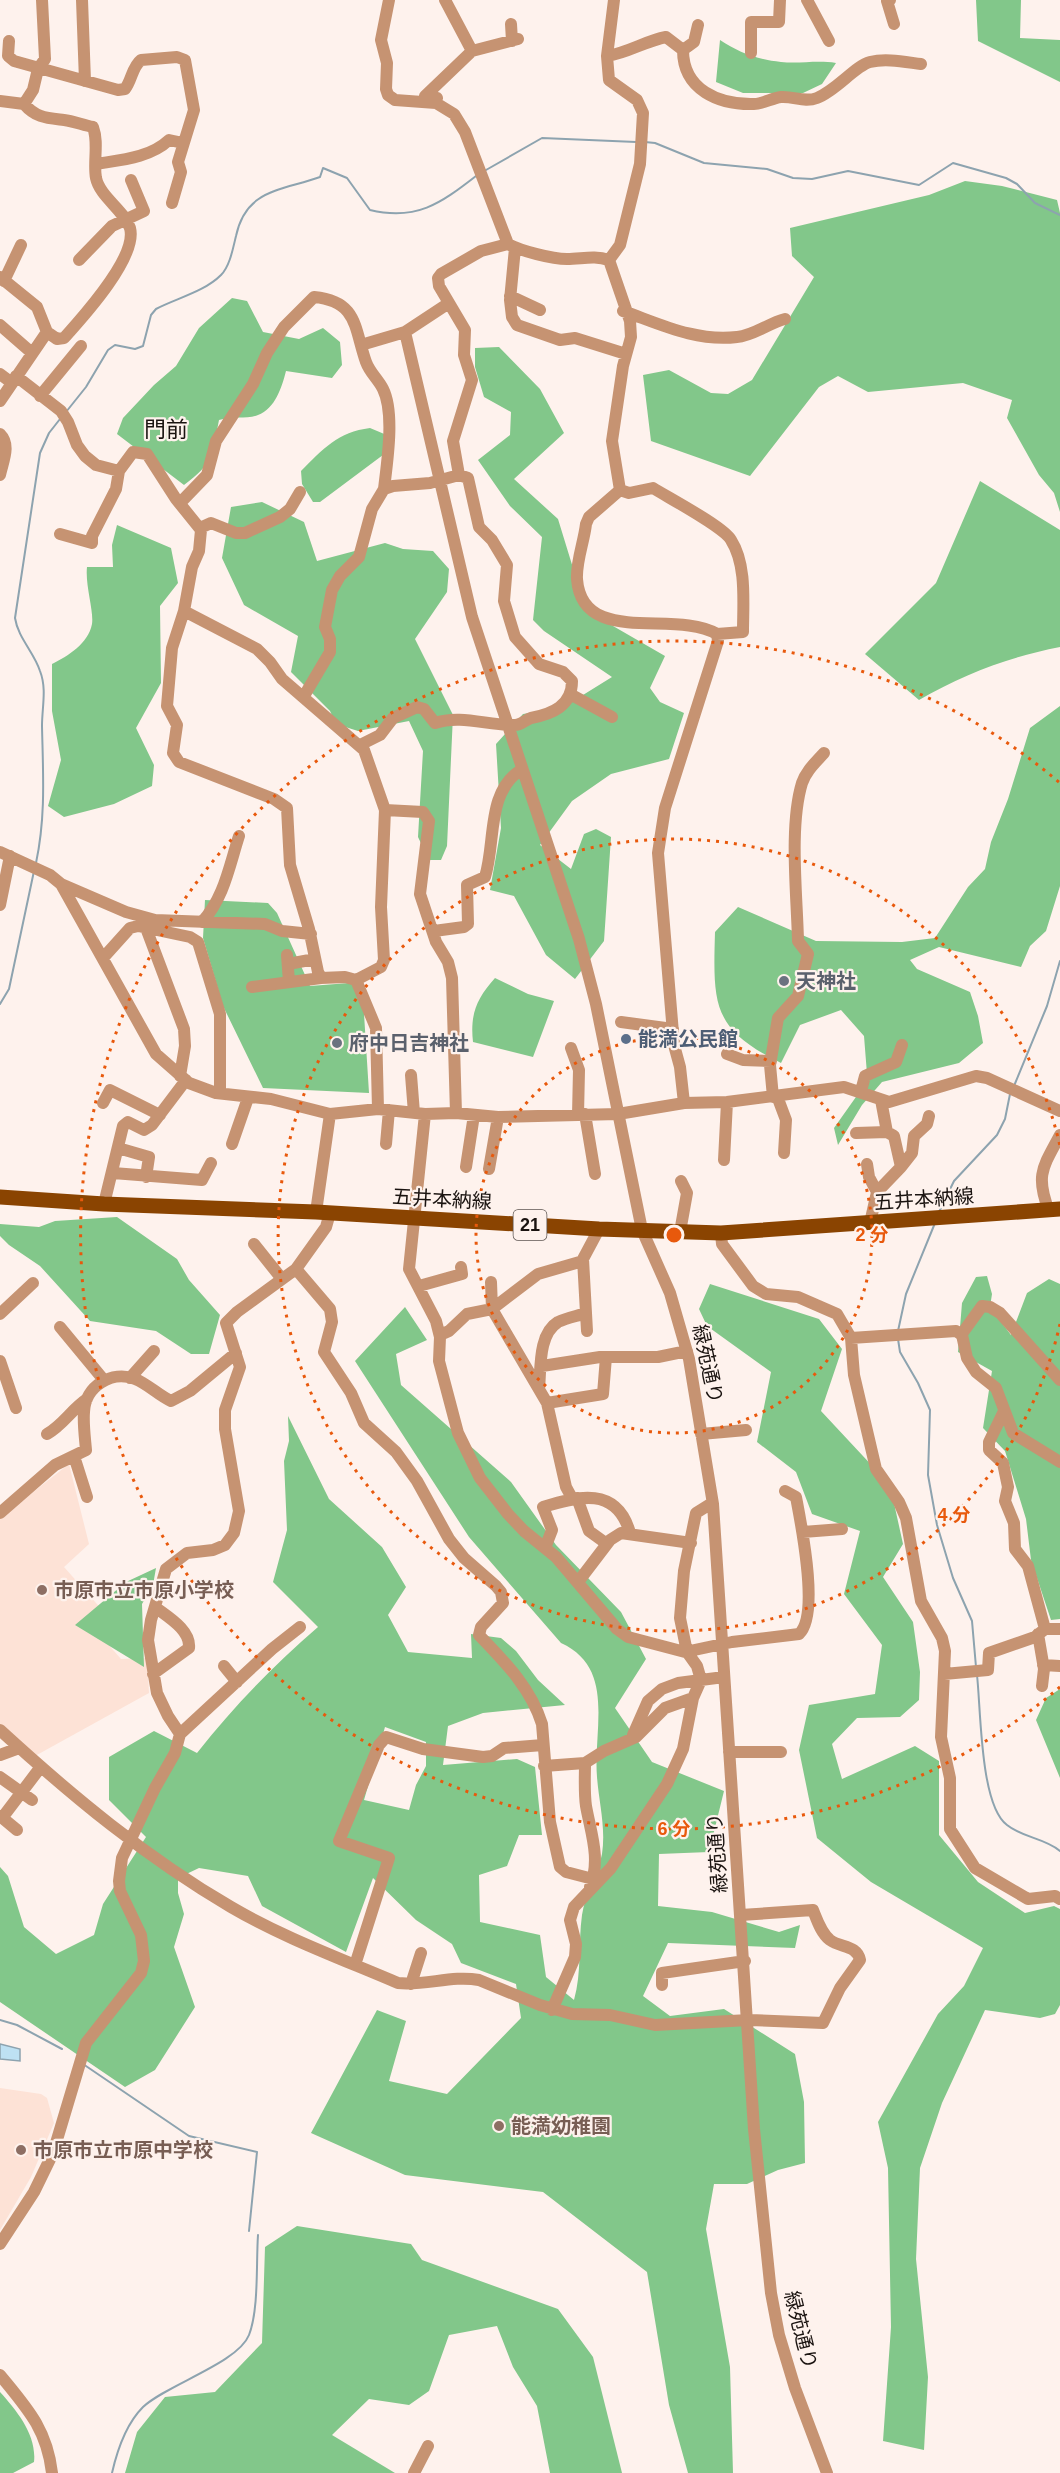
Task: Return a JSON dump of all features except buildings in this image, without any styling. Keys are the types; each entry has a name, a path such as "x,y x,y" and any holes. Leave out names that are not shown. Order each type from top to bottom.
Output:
{"main road":[{"name":"五井本納線","path":"0,1197 104,1204 323,1212 599,1229 721,1233 1054,1210"}],"street":[{"path":"24,104 33,90 38,69 45,59 42,0"},
{"path":"82,0 85,81"},
{"path":"389,0 381,40 387,63 386,89 388,95 395,100 442,106 454,114 465,132 512,246 510,296 512,317 517,325 560,340 574,338 626,354"},
{"path":"445,0 472,51"},
{"path":"609,260 620,245 640,164 643,113 637,100 609,80 607,56 614,0"},
{"path":"751,53 751,22 779,22 780,0"},
{"path":"807,0 829,41"},
{"path":"890,0 887,1 894,24"},
{"path":"442,106 440,98 425,96 428,90 472,51 515,40 511,24"},
{"path":"683,50 694,42 698,26"},
{"path":"607,56 617,55 650,40 666,37 683,50 685,71 698,88 735,103 757,104 782,97 804,101 815,99 843,84 860,67 870,63 889,61 921,64"},
{"path":"9,42 10,59 105,88 125,89 136,63 141,60 177,57 185,60 194,110 178,162 181,172 172,203"},
{"path":"0,101 24,104 31,112 48,120 64,120 93,127 96,180 130,229 125,255 105,288 64,338 57,339 47,332 37,307 2,279 21,245"},
{"path":"96,164 134,157 160,148 169,140 183,143"},
{"path":"79,260 112,226 144,211 131,180"},
{"path":"459,475 453,441 472,380 464,356 465,330 439,286 438,278 481,251 512,246 567,259 600,257 609,260"},
{"path":"609,260 631,337 626,354 612,441 620,490"},
{"path":"510,296 540,310"},
{"path":"180,503 207,475 216,441 253,384 267,353 284,327 314,297 327,298 343,305 354,319 370,372 383,388 390,442 384,489 372,509 359,557 340,576 332,590 326,627 330,639 330,652 304,696"},
{"path":"361,345 405,332 449,303"},
{"path":"623,311 687,334 717,337 739,337 785,319"},
{"path":"0,325 32,353"},
{"path":"0,401 47,332"},
{"name":"緑苑通り","path":"405,332 471,617 579,939 596,1004 642,1230 670,1293 687,1351 712,1503 757,2162 771,2294 779,2335 795,2388 827,2473"},
{"path":"40,396 81,346"},
{"path":"0,374 14,380 61,411 69,422 77,445 96,465 119,471"},
{"path":"0,434 6,441 0,475"},
{"path":"60,534 93,543 92,536 116,489 119,471 133,452 147,454 200,528 199,551 192,567 184,611 172,648 167,706 177,725 174,758 223,781 274,799 287,808 290,865 311,934 321,978"},
{"path":"360,745 380,735 393,718 417,707 424,709 435,723 445,720 518,726 529,719 548,716 570,694 572,681 567,676 539,664 515,637 504,601 507,565 492,540 479,527 468,478 459,475 439,481 384,489"},
{"path":"653,488 731,538 739,560 743,632 717,634 697,625 677,622 614,622 596,616 583,601 577,571 586,524 589,517 620,490 629,493 653,488"},
{"path":"200,528 211,523 236,533 245,533 280,517 290,509 300,492"},
{"path":"184,611 257,649 270,662 282,680 304,696 341,733 360,745 385,810 381,885 384,960 381,967 356,980 345,977 321,978 252,987"},
{"path":"684,1102 673,1029 658,853 665,808 718,645 717,634"},
{"path":"570,694 612,717"},
{"path":"784,1153 786,1120 775,1096 771,1061 778,1018 798,996 808,954 798,941 796,814 805,777 824,753"},
{"path":"434,931 464,927 468,924 467,885 484,877 495,809 510,777 521,770"},
{"path":"385,810 418,811 428,816 427,848 420,894 434,931 435,942 448,962 452,978 456,1113"},
{"path":"202,922 215,908 239,836"},
{"path":"0,905 5,854 50,875 61,884 126,912 154,920 265,924 282,931 311,934"},
{"path":"61,884 156,1054 183,1078 220,1093 271,1099 330,1114 384,1110 419,1114 456,1113 498,1117 618,1114 684,1102 727,1102 844,1087 889,1102 976,1076 1060,1111"},
{"path":"103,958 130,928 146,928 190,937 198,942 220,1014 220,1093"},
{"path":"104,1204 125,1123 128,1122 144,1130 160,1115 183,1078 184,1029 146,928"},
{"path":"289,982 288,960 315,959"},
{"path":"356,980 376,1028 386,1144"},
{"path":"621,1022 673,1029"},
{"path":"861,1091 866,1076 896,1062 902,1045"},
{"path":"571,1048 579,1070 582,1114 595,1173"},
{"path":"727,1054 743,1060 771,1061"},
{"path":"411,1075 419,1114 409,1269 419,1286 440,1335 440,1361 464,1448 480,1478 508,1514 578,1582 617,1629 628,1637 687,1652 786,1637 799,1634 806,1628 807,1560 803,1532 796,1497 785,1491"},
{"path":"103,1103 110,1090 160,1115"},
{"path":"232,1144 248,1098"},
{"path":"881,1100 887,1132"},
{"path":"724,1160 727,1102"},
{"path":"180,1734 157,1693 153,1674 148,1640 155,1607 163,1576 171,1563 187,1553 213,1550 225,1545 234,1533 239,1510 225,1429 226,1403 240,1367 226,1323 237,1312 296,1269 326,1227 323,1212 330,1114"},
{"path":"466,1167 474,1114"},
{"path":"870,1224 877,1192 912,1153 914,1136 927,1124 929,1116"},
{"path":"489,1169 498,1117"},
{"path":"856,1133 887,1132 894,1136 901,1167"},
{"path":"1054,1210 1040,1180 1045,1164 1060,1135"},
{"path":"118,1148 149,1157 146,1177"},
{"path":"113,1173 202,1180 211,1163"},
{"path":"867,1164 869,1177 877,1192"},
{"path":"680,1232 687,1193 681,1180"},
{"path":"587,1331 583,1261 599,1229"},
{"path":"721,1233 722,1244 753,1286 766,1294 798,1297 837,1314 851,1338 854,1375 876,1469 899,1502 906,1518 921,1601 942,1638 944,1674 941,1737 950,1778 950,1829 975,1868 1028,1899 1055,1896 1060,1899"},
{"path":"254,1244 282,1279"},
{"path":"440,1335 449,1331 467,1314 492,1309 538,1274 583,1261"},
{"path":"419,1286 462,1274 461,1267"},
{"path":"296,1269 330,1309 332,1322 324,1352 351,1393 364,1423 396,1452 417,1481 442,1528 464,1558 501,1592 503,1603 481,1627 479,1635 518,1676 539,1712 550,1822 560,1867 591,1885"},
{"path":"491,1282 492,1309 547,1403 566,1487 574,1498 589,1531 607,1544"},
{"path":"0,1314 33,1283"},
{"path":"961,1335 982,1306 990,1307 1000,1313 1060,1380"},
{"path":"539,1389 549,1331 558,1323 585,1313"},
{"path":"60,1327 104,1379"},
{"path":"851,1338 956,1331 961,1335 967,1358 976,1372 996,1388 1013,1433 1060,1461"},
{"path":"130,1378 154,1351"},
{"path":"542,1366 606,1357 658,1357 687,1351"},
{"path":"47,1434 87,1399 104,1379 116,1375 130,1378 171,1401 190,1391 236,1353"},
{"path":"547,1403 603,1394 606,1357"},
{"path":"0,1360 16,1407"},
{"path":"0,1512 55,1465 86,1450 84,1410 87,1399"},
{"path":"1004,1412 989,1442 989,1450 1004,1463 1008,1487 1005,1501 1014,1523 1016,1549 1028,1566 1042,1632 1042,1686"},
{"path":"701,1434 746,1430"},
{"path":"74,1456 87,1497"},
{"path":"545,1548 552,1530 543,1507 574,1498 594,1498 613,1506 623,1515 630,1533"},
{"path":"552,2010 575,1957 575,1937 570,1920 574,1907 591,1885 611,1868 667,1784 683,1749 693,1698 701,1680 697,1666 687,1652 680,1618 680,1598 696,1513 712,1503"},
{"path":"803,1532 843,1529"},
{"path":"578,1582 607,1544 621,1533 691,1543"},
{"path":"153,1674 189,1648 190,1642 186,1633 155,1607"},
{"path":"0,2244 34,2192 52,2153 86,2043 141,1973 144,1961 141,1935 120,1891 118,1881 122,1858 129,1839 175,1753 180,1734 300,1627"},
{"path":"944,1674 988,1670 989,1653 1042,1632 1060,1629"},
{"path":"1043,1665 1060,1666"},
{"path":"224,1666 237,1682"},
{"path":"632,1739 648,1701 662,1689 678,1683 724,1677"},
{"path":"544,1766 585,1763 632,1739 665,1708 693,1698"},
{"path":"0,1731 40,1768 129,1839 231,1907 398,1983 411,1984 453,1978 479,1980 552,2010 572,2014 610,2015 655,2025 749,2020 823,2023 840,1988 860,1960 854,1949 831,1941 824,1934 813,1910 741,1915"},
{"path":"356,1965 389,1858 339,1841 379,1745 386,1737 423,1749 483,1757 492,1756 504,1748 543,1745"},
{"path":"0,1755 19,1748"},
{"path":"729,1752 781,1752"},
{"path":"585,1763 585,1795 595,1849 591,1885"},
{"path":"17,1830 1,1817 40,1768"},
{"path":"0,1777 32,1800"},
{"path":"411,1984 422,1953"},
{"path":"662,1985 662,1973 744,1961"},
{"path":"0,2375 34,2417 44,2434 52,2473"},
{"path":"414,2473 428,2446"}],"shaded area":[{"name":"市原市立市原小学校","path":"69,1464 89,1544 64,1567 104,1612 92,1626 121,1659 147,1658 149,1693 35,1756 0,1724 0,1518"},
{"name":"市原市立市原中学校","path":"0,2088 41,2094 47,2098 54,2123 31,2177 0,2230"}],"green space":[{"path":"976,0 1021,0 1020,38 1060,40 1060,82 978,41"},
{"path":"720,40 741,52 773,61 836,63 822,84 803,93 743,93 716,82"},
{"path":"965,181 1002,186 1057,200 1060,213 1060,512 1054,493 1039,475 1007,418 1012,400 963,383 868,392 838,376 819,387 750,476 651,441 643,375 669,370 711,393 728,394 752,380 814,277 792,256 790,228 929,195"},
{"path":"232,298 247,301 263,332 299,339 323,328 340,342 342,365 332,378 286,371 277,397 264,412 254,416 219,420 210,457 201,470 184,485 117,434 123,418 154,385 176,366 199,328"},
{"path":"499,347 540,389 564,433 514,479 558,519 577,581 594,615 665,656 650,688 660,702 684,713 669,759 611,774 572,801 540,845 571,869 584,834 596,829 611,837 604,941 575,979 546,955 514,896 490,890 501,828 496,744 523,714 562,708 612,677 544,631 533,620 542,537 510,506 478,460 510,435 511,412 484,397 475,367 475,348"},
{"path":"370,428 389,436 391,449 320,502 313,502 302,484 301,471 324,449 340,438 349,433"},
{"path":"980,481 1060,530 1060,647 987,667 919,700 865,654 936,583"},
{"path":"262,502 304,522 317,561 385,543 403,549 433,551 449,569 447,592 415,639 453,715 447,846 441,860 429,860 418,837 423,751 409,721 358,731 336,724 330,711 291,672 298,636 244,605 222,558 231,507"},
{"path":"117,525 171,548 178,583 160,606 161,683 136,728 154,765 152,786 114,804 64,817 48,806 61,760 52,711 52,664 82,643 90,631 92,619 87,567 113,567 112,545"},
{"path":"1060,706 1060,886 1046,931 1030,946 1021,967 939,947 910,960 917,969 970,992 978,1016 983,1043 959,1063 882,1082 862,1105 838,1145 834,1128 863,1087 867,1074 864,1036 841,1010 800,1025 781,1063 758,1051 729,1026 721,1012 715,978 715,932 738,907 816,941 902,942 935,938 968,887 985,869 991,842 1008,799 1030,728"},
{"path":"205,900 268,903 277,913 310,986 362,982 369,1093 263,1088 223,1006 203,938"},
{"path":"495,978 528,994 554,1001 533,1057 473,1042 472,1024 476,1008 483,993"},
{"path":"117,1217 177,1259 189,1280 220,1315 209,1354 191,1354 156,1331 90,1321 40,1266 0,1236 0,1224 39,1227 55,1221"},
{"path":"987,1276 992,1294 990,1307 1011,1335 1027,1293 1049,1279 1060,1284 1060,1619 1051,1620 1031,1560 1026,1519 1005,1451 983,1428 992,1371 958,1352 962,1303 976,1277"},
{"path":"710,1284 819,1319 842,1349 821,1411 890,1485 903,1544 883,1577 913,1622 920,1672 919,1700 900,1717 857,1718 832,1744 842,1779 915,1746 939,1761 939,1835 978,1882 1025,1913 1054,1906 1060,1909 1060,2005 1055,2014 1040,2018 985,2010 942,2103 920,2168 916,2259 928,2377 924,2450 883,2441 891,2327 888,2168 878,2122 938,2014 964,1986 983,1948 871,1882 817,1838 799,1750 809,1705 875,1694 882,1645 844,1594 860,1531 812,1514 796,1472 757,1442 771,1372 707,1326 699,1309"},
{"path":"405,1307 427,1340 396,1354 401,1385 511,1482 556,1545 621,1612 646,1659 615,1708 652,1762 724,1791 709,1852 659,1854 658,1906 712,1912 779,1932 800,1925 795,1948 668,1943 643,1996 670,2016 724,2009 795,2054 804,2102 805,2163 778,2170 747,2184 714,2184 706,2229 730,2367 733,2473 688,2473 669,2405 647,2272 543,2192 405,2175 311,2133 377,2010 406,2021 389,2081 447,2094 521,2018 516,1984 461,1963 452,1944 416,1920 373,1878 346,1952 262,1906 248,1876 199,1868 178,1878 178,1893 184,1914 174,1947 195,2007 155,2070 125,2087 0,2002 0,1867 8,1876 24,1927 56,1954 94,1935 103,1904 146,1837 109,1800 109,1757 154,1731 197,1753 255,1687 318,1627 273,1582 287,1530 284,1461 289,1441 288,1416 329,1499 382,1547 406,1587 388,1615 408,1652 472,1658 471,1634 501,1638 516,1651 538,1680 565,1705 483,1713 448,1726 443,1765 517,1759 535,1767 542,1835 519,1835 507,1866 479,1875 480,1922 540,1935 546,1977 574,2000 578,1979 582,1915 600,1862 603,1844 597,1777 598,1701 596,1684 589,1668 578,1654 561,1643 469,1537 355,1361","holes":["385,1727 426,1742 426,1766 416,1785 409,1810 364,1800"]},
{"path":"156,1568 153,1585 142,1604 144,1667 75,1625 126,1582"},
{"path":"1060,1689 1060,1778 1036,1720 1046,1698"},
{"path":"297,2226 411,2244 422,2260 558,2309 593,2357 622,2473 550,2473 537,2406 513,2367 497,2326 449,2335 429,2391 409,2405 369,2399 332,2435 395,2473 125,2473 137,2432 165,2397 215,2392 262,2343 265,2247"},
{"path":"0,2392 24,2424 34,2452 34,2462 13,2473 0,2473"}],"water":[{"path":"0,2044 20,2049 20,2061 0,2059"}],"waterway":[{"path":"486,170 542,138 636,142"},
{"path":"645,142 655,143 704,163 767,169 793,178 812,179 848,171 919,185 953,163 1006,178 1017,184 1035,203 1060,215"},
{"path":"66,412 86,387 108,350 115,345 135,349 143,346 151,315 156,309 198,290 221,275 229,262 241,221 248,209 267,194 320,177 323,168 347,178 370,210 401,213 427,208 451,195 476,176"},
{"path":"36,863 43,811 43,685 37,664 19,632 15,618 40,453 49,433 60,419"},
{"path":"0,1004 9,989 34,871"},
{"path":"1014,1086 1047,1006 1060,961"},
{"path":"939,1212 954,1181 997,1135 1005,1119 1010,1094"},
{"path":"898,1331 906,1294 935,1223"},
{"path":"898,1339 900,1352 930,1410 928,1475 937,1525 953,1578 972,1621 976,1667"},
{"path":"977,1675 983,1756 991,1798 998,1814 1013,1829 1048,1843 1060,1851"},
{"path":"0,2020 17,2025 62,2049"},
{"path":"83,2064 189,2136 257,2152 249,2231"},
{"path":"112,2473 123,2438 143,2407 168,2390 231,2355 249,2335 256,2300 258,2235"}],"place":[{"name":"天神社","path":"784,981"},
{"name":"能満公民館","path":"626,1039"},
{"name":"府中日吉神社","path":"337,1043"},
{"name":"市原市立市原小学校","path":"42,1590"},
{"name":"能満幼稚園","path":"499,2126"},
{"name":"市原市立市原中学校","path":"21,2150"}],"district":[{"name":"門前","path":"166,429"}]}
